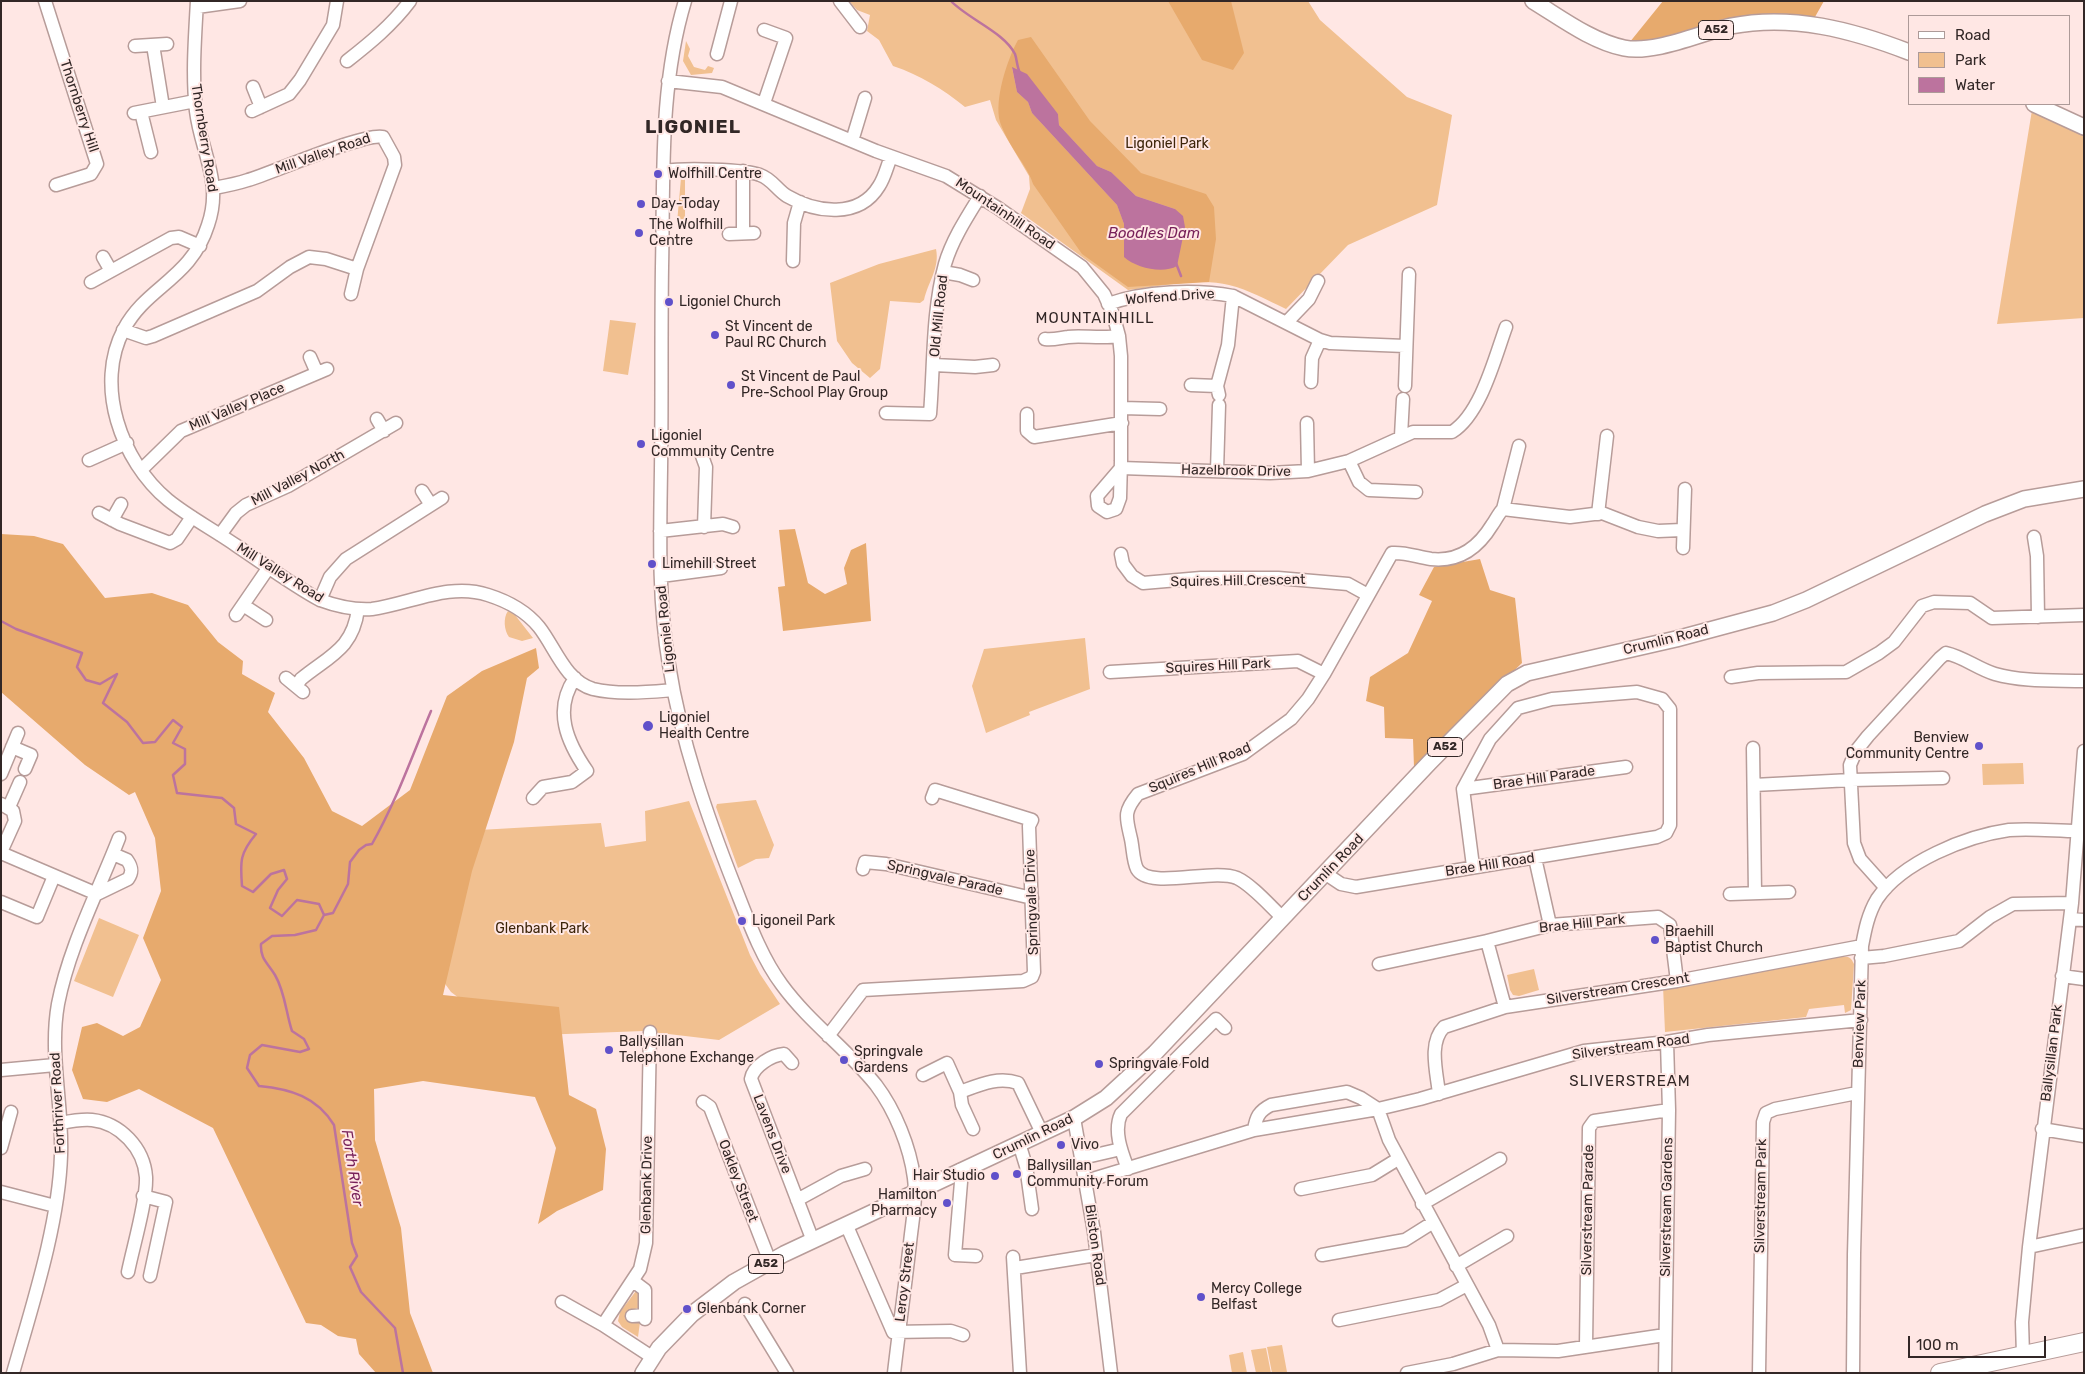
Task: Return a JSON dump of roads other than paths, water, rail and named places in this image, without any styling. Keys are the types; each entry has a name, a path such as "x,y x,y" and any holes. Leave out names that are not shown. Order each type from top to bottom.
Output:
{"highway":[{"path":"1940,1373 2084,1342"}],"main road":[{"name":"A52","path":"1533,1 1584,32 1625,48 1659,45 1755,22 1791,22 1840,30 1908,52"},
{"path":"2036,105 2084,127"},
{"name":"Crumlin Road","path":"643,1373 652,1357 700,1307 729,1285 846,1224 1074,1118 1106,1098 1155,1053 1429,763 1501,691 1527,673 1676,639 1772,612 1806,600 1985,514 2024,499 2084,489"}],"street":[{"name":"Thornberry Hill","path":"45,1 97,164 91,174 56,185"},
{"path":"197,4 240,1"},
{"path":"253,87 257,109 289,94 300,80 333,25 337,1"},
{"path":"347,61 375,39 399,16 410,1"},
{"name":"Ligoniel Road","path":"685,1 671,51 668,81 661,312 661,576 668,662 673,690 704,801 736,888 764,956 796,1004 864,1072 886,1102 904,1141 913,1172 915,1192"},
{"path":"717,54 721,20 731,1"},
{"path":"840,1 860,28"},
{"name":"Thornberry Road","path":"184,268 200,246 209,225 214,188 212,171 200,128 196,101 193,47 197,4"},
{"path":"764,30 786,38 764,103"},
{"path":"135,46 167,44"},
{"path":"153,45 163,107"},
{"name":"Mountainhill Road","path":"668,81 711,84 764,103 891,157 946,176 980,196 1082,267 1099,286 1108,304 1119,336 1122,408 1121,468"},
{"path":"852,141 865,98"},
{"path":"151,152 137,112 196,101"},
{"name":"Mill Valley Road","path":"214,188 249,180 353,142 378,136 383,137 394,157 395,165 357,269 351,294"},
{"path":"665,171 743,171 760,174 785,195 800,202 832,210 858,205 872,195 879,186 891,157"},
{"path":"729,234 749,233 743,171"},
{"name":"Old Mill Road","path":"886,413 930,414 938,306 943,272 953,244 980,196"},
{"path":"793,261 794,223 800,202"},
{"path":"91,282 171,238 179,237 200,246"},
{"path":"103,256 111,271"},
{"path":"123,330 146,338 153,336 257,291 290,266 309,258 326,259 357,269"},
{"name":"Mill Valley Road","path":"184,268 141,305 123,330 115,348 111,373 116,421 141,470 168,500 320,600 358,609 395,604 446,592 465,591 485,594 521,610 538,625 569,673 592,688 641,692 673,690"},
{"path":"943,272 973,280"},
{"path":"1405,386 1409,274"},
{"path":"1288,322 1309,299 1318,281"},
{"name":"Wolfend Drive","path":"1108,304 1139,296 1206,292 1233,296 1288,322 1320,340"},
{"path":"1217,471 1218,395 1229,337 1233,296"},
{"name":"Hazelbrook Drive","path":"1121,468 1270,473 1308,471 1349,461 1413,432 1446,433 1458,428 1481,394 1506,327"},
{"path":"1045,339 1059,340 1067,337 1101,339 1119,336"},
{"path":"1311,382 1312,358 1320,340 1330,343 1405,346"},
{"name":"Mill Valley Place","path":"141,470 181,431 322,371 310,357"},
{"path":"934,365 975,367 993,365"},
{"path":"1191,385 1218,395"},
{"path":"1401,436 1402,399"},
{"path":"1122,408 1160,409"},
{"path":"1027,414 1027,431 1034,437 1122,423"},
{"path":"377,419 384,431"},
{"path":"1307,423 1308,471"},
{"name":"Mill Valley North","path":"220,535 236,513 246,506 288,486 396,424"},
{"path":"1598,514 1607,436"},
{"path":"89,460 127,443"},
{"path":"1519,446 1503,509 1570,517 1608,514 1638,527 1658,531 1682,530"},
{"path":"702,456 706,467 704,526"},
{"path":"1349,461 1358,482 1369,490 1416,492"},
{"path":"1683,548 1682,530 1685,489"},
{"path":"422,491 431,505"},
{"path":"320,600 330,577 346,559 442,498"},
{"path":"112,520 121,504"},
{"name":"Squires Hill Road","path":"1283,918 1237,878 1211,874 1163,879 1145,876 1137,869 1126,820 1127,807 1138,794 1243,754 1291,719 1308,699 1324,674 1387,558 1392,553 1405,552 1434,559 1450,559 1463,555 1480,540 1503,509"},
{"path":"99,513 170,543 177,539 192,517"},
{"path":"660,531 723,524 733,527"},
{"path":"2034,537 2038,556 2038,617"},
{"name":"Squires Hill Crescent","path":"1122,554 1122,564 1132,576 1144,583 1201,578 1278,578 1348,584 1368,595"},
{"path":"266,620 239,610 269,567"},
{"path":"661,576 721,568"},
{"path":"1731,676 1758,673 1846,672 1894,642 1922,606 1934,602 1970,603 1992,618 2084,615"},
{"path":"295,685 345,645 356,622 358,609"},
{"path":"1886,888 1860,860 1854,843 1850,765 1861,744 1946,653 1958,655 1980,669 1998,675 2084,681"},
{"name":"Squires Hill Park","path":"1110,672 1298,662 1324,674"},
{"path":"533,798 543,787 572,782 587,771 575,754 566,729 562,705 566,692 575,678"},
{"name":"Brae Hill Road","path":"1326,874 1341,884 1356,887 1473,866 1535,858 1657,837 1666,833 1670,825 1670,710 1662,699 1637,692 1552,699 1518,708 1490,740 1463,789"},
{"path":"1,774 18,733"},
{"path":"12,747 31,755 22,776 5,806 13,812 15,821 1,852 97,894 112,888 131,875 132,870 127,860 113,854"},
{"path":"1753,748 1755,893"},
{"name":"Ballysillan Park","path":"2023,1355 2022,1322 2029,1247 2042,1129 2072,903 2084,751"},
{"name":"Brae Hill Parade","path":"1463,789 1626,767"},
{"path":"1754,785 1943,778"},
{"path":"1463,789 1473,866"},
{"name":"Springvale Drive","path":"828,1036 863,990 1023,981 1032,977 1034,972 1029,826 1032,820 935,790 932,798"},
{"name":"Benview Park","path":"1853,1373 1857,1093 1862,952 1870,913 1886,888 1903,873 1948,847 2010,830 2078,831"},
{"name":"Forthriver Road","path":"13,1373 55,1206 60,1174 61,1123 54,1035 60,994 69,960 119,838"},
{"path":"1535,858 1550,925"},
{"name":"Springvale Parade","path":"864,870 865,862 886,864 1032,898"},
{"path":"1,902 37,917 54,876"},
{"path":"1730,894 1789,892"},
{"name":"Silverstream Crescent","path":"1439,1094 1434,1043 1438,1033 1444,1027 1505,1007 1862,952 1884,956 1959,941 1996,912 2013,904 2072,903"},
{"name":"Brae Hill Park","path":"1379,964 1487,941 1550,925 1658,917 1670,925 1677,981"},
{"path":"2070,919 2084,920"},
{"path":"1487,941 1505,1007"},
{"path":"2062,976 2084,979"},
{"path":"1128,1169 1121,1150 1118,1124 1121,1114 1216,1019 1225,1028"},
{"name":"Silverstream Road","path":"1086,1180 1254,1130 1378,1109 1439,1094 1584,1051 1667,1042 1708,1035 1861,1020"},
{"name":"Glenbank Drive","path":"603,1325 640,1269 646,1243 650,1032"},
{"name":"Silverstream Gardens","path":"1665,1373 1669,1110 1667,1042"},
{"name":"Lavens Drive","path":"792,1063 784,1054 775,1055 745,1078 797,1200 812,1241"},
{"path":"923,1075 946,1063 960,1092 962,1105 973,1129"},
{"path":"1,1070 55,1065"},
{"path":"960,1092 990,1081 1010,1080 1018,1083 1042,1133"},
{"path":"1254,1130 1256,1117 1263,1109 1271,1105 1347,1092 1378,1109 1388,1140 1489,1325 1498,1350"},
{"name":"Silverstream Park","path":"1759,1373 1763,1122 1766,1113 1857,1093"},
{"name":"Oakley Street","path":"703,1102 710,1107 770,1262"},
{"name":"Silverstream Parade","path":"1586,1346 1589,1128 1594,1121 1669,1110"},
{"path":"1,1148 11,1112"},
{"name":"Bilston Road","path":"1074,1118 1086,1180 1111,1373"},
{"path":"61,1123 92,1120 114,1128 127,1137 138,1150 144,1168 143,1196 128,1272"},
{"path":"2042,1129 2084,1136"},
{"path":"1019,1143 1026,1166 1032,1209"},
{"path":"1082,1158 1121,1150"},
{"path":"1301,1189 1372,1174 1398,1158"},
{"path":"1422,1204 1500,1158"},
{"path":"797,1200 841,1176 866,1169"},
{"path":"960,1170 961,1182 955,1255 976,1256"},
{"path":"1,1192 55,1206"},
{"name":"Leroy Street","path":"894,1373 915,1192"},
{"path":"143,1196 166,1202 150,1276"},
{"path":"1322,1255 1405,1240 1432,1223"},
{"path":"846,1224 889,1328 893,1332 951,1331 962,1335"},
{"path":"2029,1247 2084,1235"},
{"path":"1456,1266 1507,1236"},
{"path":"1020,1373 1014,1262 1096,1255"},
{"path":"632,1281 645,1290 641,1317"},
{"path":"1339,1320 1439,1300 1467,1285"},
{"path":"562,1302 603,1325 652,1357"},
{"path":"745,1304 787,1373"},
{"path":"1407,1373 1453,1364 1498,1350 1558,1351 1665,1335"}],"water":[{"name":"Boodles Dam","path":"1012,67 1027,74 1058,114 1059,125 1097,166 1111,172 1136,196 1175,209 1183,216 1185,227 1177,266 1164,270 1150,269 1135,264 1124,257 1124,224 1117,205 1032,113 1028,102 1017,92"}],"waterway":[{"path":"951,1 1010,46 1015,54 1020,73"},
{"path":"1176,263 1181,276"},
{"name":"Forth River","path":"1,621 16,629 82,653 77,667 86,680 100,684 117,674 103,703 127,722 143,743 155,742 173,720 182,727 173,743 185,749 185,764 173,775 177,793 222,798 234,808 236,824 256,834 242,858 242,886 253,892 271,874 284,870 287,879 278,890 270,908 282,916 297,900 319,904 324,915"},
{"path":"324,915 333,913 348,884 350,862 359,850 366,845 372,844 381,828 431,711"},
{"name":"Forth River","path":"324,915 316,930 295,935 272,936 261,944 263,957 281,988 292,1031 304,1039 309,1049 300,1052 262,1045 250,1055 247,1068 259,1086 282,1089 302,1096 320,1108 334,1125 352,1243 357,1256 350,1267 361,1292 395,1328 403,1373"}],"place":[{"name":"Wolfhill Centre","path":"658,174"},
{"name":"Day-Today","path":"641,204"},
{"name":"The Wolfhill Centre","path":"639,233"},
{"name":"Ligoniel Church","path":"669,302"},
{"name":"St Vincent de Paul RC Church","path":"715,335"},
{"name":"St Vincent de Paul Pre-School Play Group","path":"731,385"},
{"name":"Ligoniel Community Centre","path":"641,444"},
{"name":"Limehill Street","path":"652,564"},
{"name":"Ligoniel Health Centre","path":"648,726"},
{"name":"Benview Community Centre","path":"1979,746"},
{"name":"Ligoneil Park","path":"742,921"},
{"name":"Braehill Baptist Church","path":"1655,940"},
{"name":"Ballysillan Telephone Exchange","path":"609,1050"},
{"name":"Springvale Gardens","path":"844,1060"},
{"name":"Springvale Fold","path":"1099,1064"},
{"name":"Vivo","path":"1061,1145"},
{"name":"Ballysillan Community Forum","path":"1017,1174"},
{"name":"Hair Studio","path":"995,1176"},
{"name":"Hamilton Pharmacy","path":"947,1203"},
{"name":"Mercy College Belfast","path":"1201,1297"},
{"name":"Glenbank Corner","path":"687,1309"}],"district":[{"name":"LIGONIEL","path":"693,128"},
{"name":"MOUNTAINHILL","path":"1095,319"},
{"name":"SLIVERSTREAM","path":"1630,1082"}],"park label":[{"name":"Ligoniel Park","path":"1167,144"},
{"name":"Glenbank Park","path":"542,929"}]}
